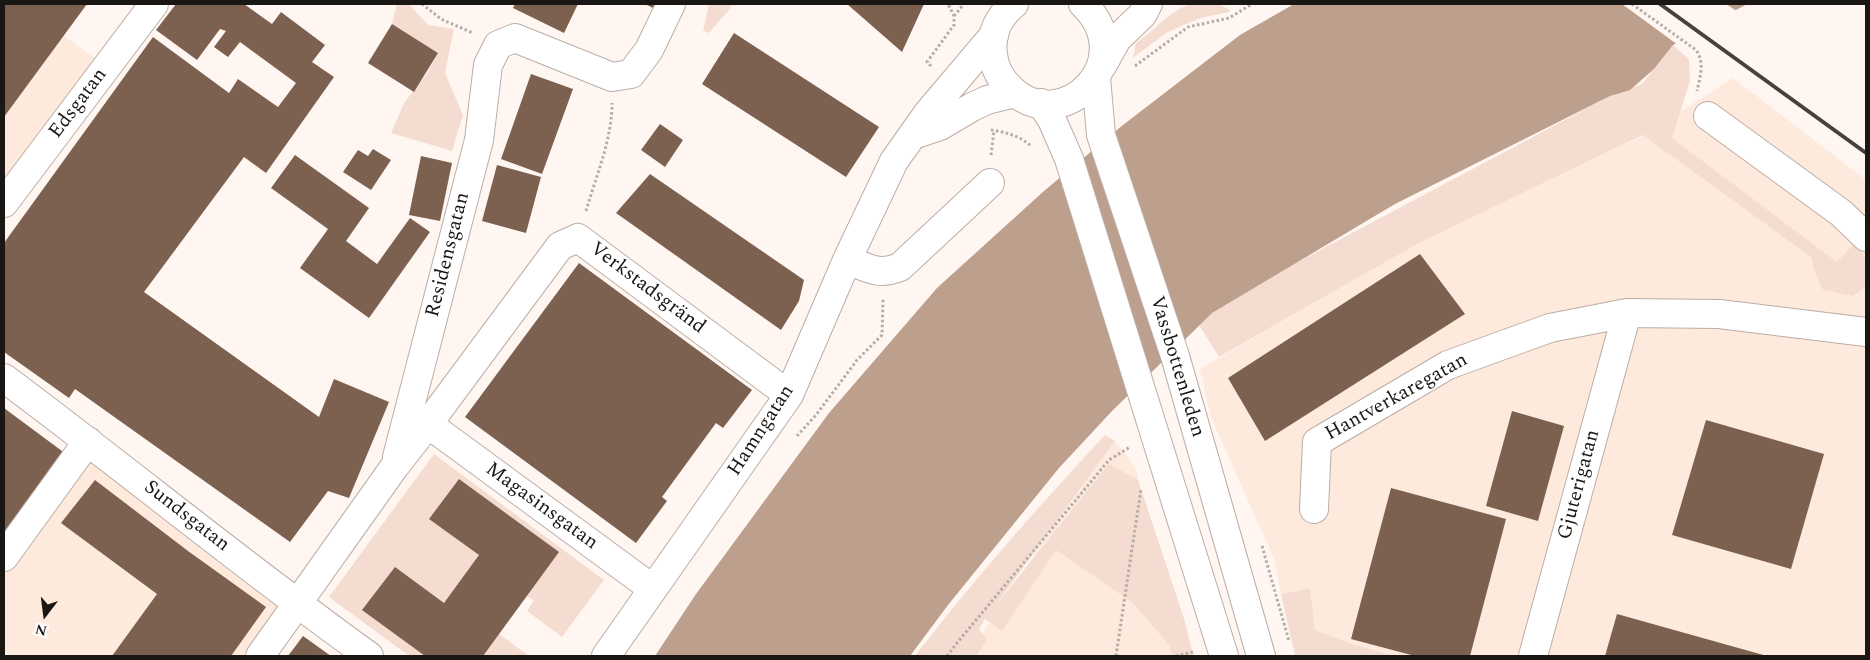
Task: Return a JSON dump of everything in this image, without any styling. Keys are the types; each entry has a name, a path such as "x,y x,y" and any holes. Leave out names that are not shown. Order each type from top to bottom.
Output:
{"street":[{"name":"Edsgatan","path":"4,204 154,4"},
{"path":"498,45 514,38 612,77 631,74 649,50 671,4"},
{"name":"Vassbottenleden","path":"1083,4 1098,22 1102,32 1104,49 1099,72 1101,135 1175,356 1261,656"},
{"path":"1000,16 992,52 996,68 1004,82 1015,93 1028,100 1041,103 1056,103 1069,100 1087,88 1099,72 1117,39 1151,7"},
{"name":"Hamngatan","path":"606,656 789,394 847,260 894,161 1000,16"},
{"name":"Residensgatan","path":"395,466 478,140 488,65 498,45"},
{"path":"913,135 940,126 972,106 1015,93"},
{"name":"Vassbottenleden","path":"1041,103 1052,120 1064,148 1138,382 1212,653"},
{"path":"1708,116 1841,214 1866,236"},
{"path":"847,260 878,272 887,272 900,267 990,183"},
{"name":"Verkstadsgränd","path":"428,424 560,246 578,238 789,394"},
{"name":"Hantverkaregatan","path":"1314,509 1317,442 1448,365 1550,328 1628,313 1719,314 1866,332"},
{"name":"Gjuterigatan","path":"1533,656 1628,313"},
{"name":"Sundsgatan","path":"4,378 88,441 296,604 369,656"},
{"name":"Residensgatan","path":"260,656 395,466 428,424"},
{"name":"Magasinsgatan","path":"428,424 653,589"},
{"path":"4,557 88,441"}],"path":[{"path":"422,4 441,19 498,45"},
{"path":"954,16 964,4"},
{"path":"1132,68 1188,27 1229,18 1252,4"},
{"path":"1632,4 1696,50 1700,55 1702,63 1696,100 1708,116"},
{"path":"578,238 612,118 612,77"},
{"path":"988,130 1013,135 1026,141 1034,150 1064,148"},
{"path":"991,152 994,131"},
{"path":"947,656 1109,460 1137,442"},
{"path":"1116,656 1142,485"},
{"path":"1176,656 1212,653"}],"shaded area":[{"path":"4,4 21,4 97,60 4,183"},
{"path":"397,4 409,4 428,25 454,29 445,73 463,115 452,151 391,133 404,103 426,75 438,53 392,24"},
{"path":"709,4 732,4 709,33 703,31"},
{"path":"1190,4 1219,4 1230,10 1229,12 1201,18 1166,33 1133,58 1136,43 1168,17"},
{"path":"1294,4 1747,4 1673,45 1654,69 1630,90 1610,96 1395,204 1212,313 1112,411 1059,468 948,605 910,656 655,656 696,594 829,413 937,288 1044,191 1123,125 1240,35"},
{"path":"1673,45 1689,59 1690,81 1672,138 1837,262 1855,243 1866,259 1865,287 1853,296 1823,290 1814,270 1811,257 1643,135 1419,243 1219,357 1194,317 1610,96 1642,84"},
{"path":"1733,78 1866,180 1866,656 1395,656 1349,643 1315,630 1310,588 1281,594 1274,559 1211,417 1200,369 1420,242 1643,136"},
{"path":"1105,435 1115,441 996,605 1109,464 1138,480 1184,619 1193,656 1172,656 1170,646 1132,602 1056,550 1002,631 985,619 979,629 987,640 976,656 915,656 1007,543"},
{"path":"1115,441 1137,470 1138,480 1184,619 1194,656 968,656 1036,552"},
{"path":"91,449 290,605 254,656 11,656 4,651 4,569"},
{"path":"434,454 604,580 562,637 527,611 534,600 527,596 499,634 529,656 409,656 329,597"},
{"path":"1310,588 1315,630 1349,643 1394,656 1295,656 1281,594"}],"pier":[{"path":"1622,4 1726,4 1738,12 1678,45"}],"building":[{"path":"4,4 87,4 4,117"},
{"path":"176,4 244,4 272,24 281,12 325,45 312,62 334,77 266,173 244,157 144,292 319,417 334,379 389,402 349,498 328,491 290,542 75,389 69,398 4,352 4,243 153,37 229,93 238,79 278,107 296,83 240,42 228,57 214,47 226,31 220,29 197,60 156,30"},
{"path":"515,4 578,4 564,33 513,8"},
{"path":"645,4 658,4 655,9"},
{"path":"847,4 924,4 902,52"},
{"path":"392,24 438,53 414,92 368,63"},
{"path":"734,33 879,127 846,177 702,84"},
{"path":"531,74 573,89 542,174 501,159"},
{"path":"660,124 683,140 665,167 641,150"},
{"path":"373,149 391,160 371,190 343,172 358,150 368,156"},
{"path":"295,155 369,208 346,241 377,264 410,218 430,232 369,318 300,268 328,229 271,188"},
{"path":"421,156 452,163 440,221 409,215"},
{"path":"497,165 541,177 526,233 482,221"},
{"path":"650,174 804,280 799,301 781,330 616,213"},
{"path":"1420,254 1465,314 1265,441 1228,378"},
{"path":"579,263 752,390 723,428 716,423 662,497 667,501 636,543 465,417"},
{"path":"4,408 66,454 4,538"},
{"path":"1512,411 1564,426 1538,521 1486,506"},
{"path":"1706,420 1824,454 1791,569 1672,535"},
{"path":"459,479 559,552 483,656 425,656 362,610 395,567 444,603 479,555 429,519"},
{"path":"95,480 188,551 266,607 231,656 112,656 157,594 61,523"},
{"path":"1391,488 1506,519 1470,656 1415,656 1351,639"},
{"path":"1617,614 1767,656 1605,656"},
{"path":"303,636 331,656 288,656"}],"railway":[{"path":"1660,4 1866,153"}]}
